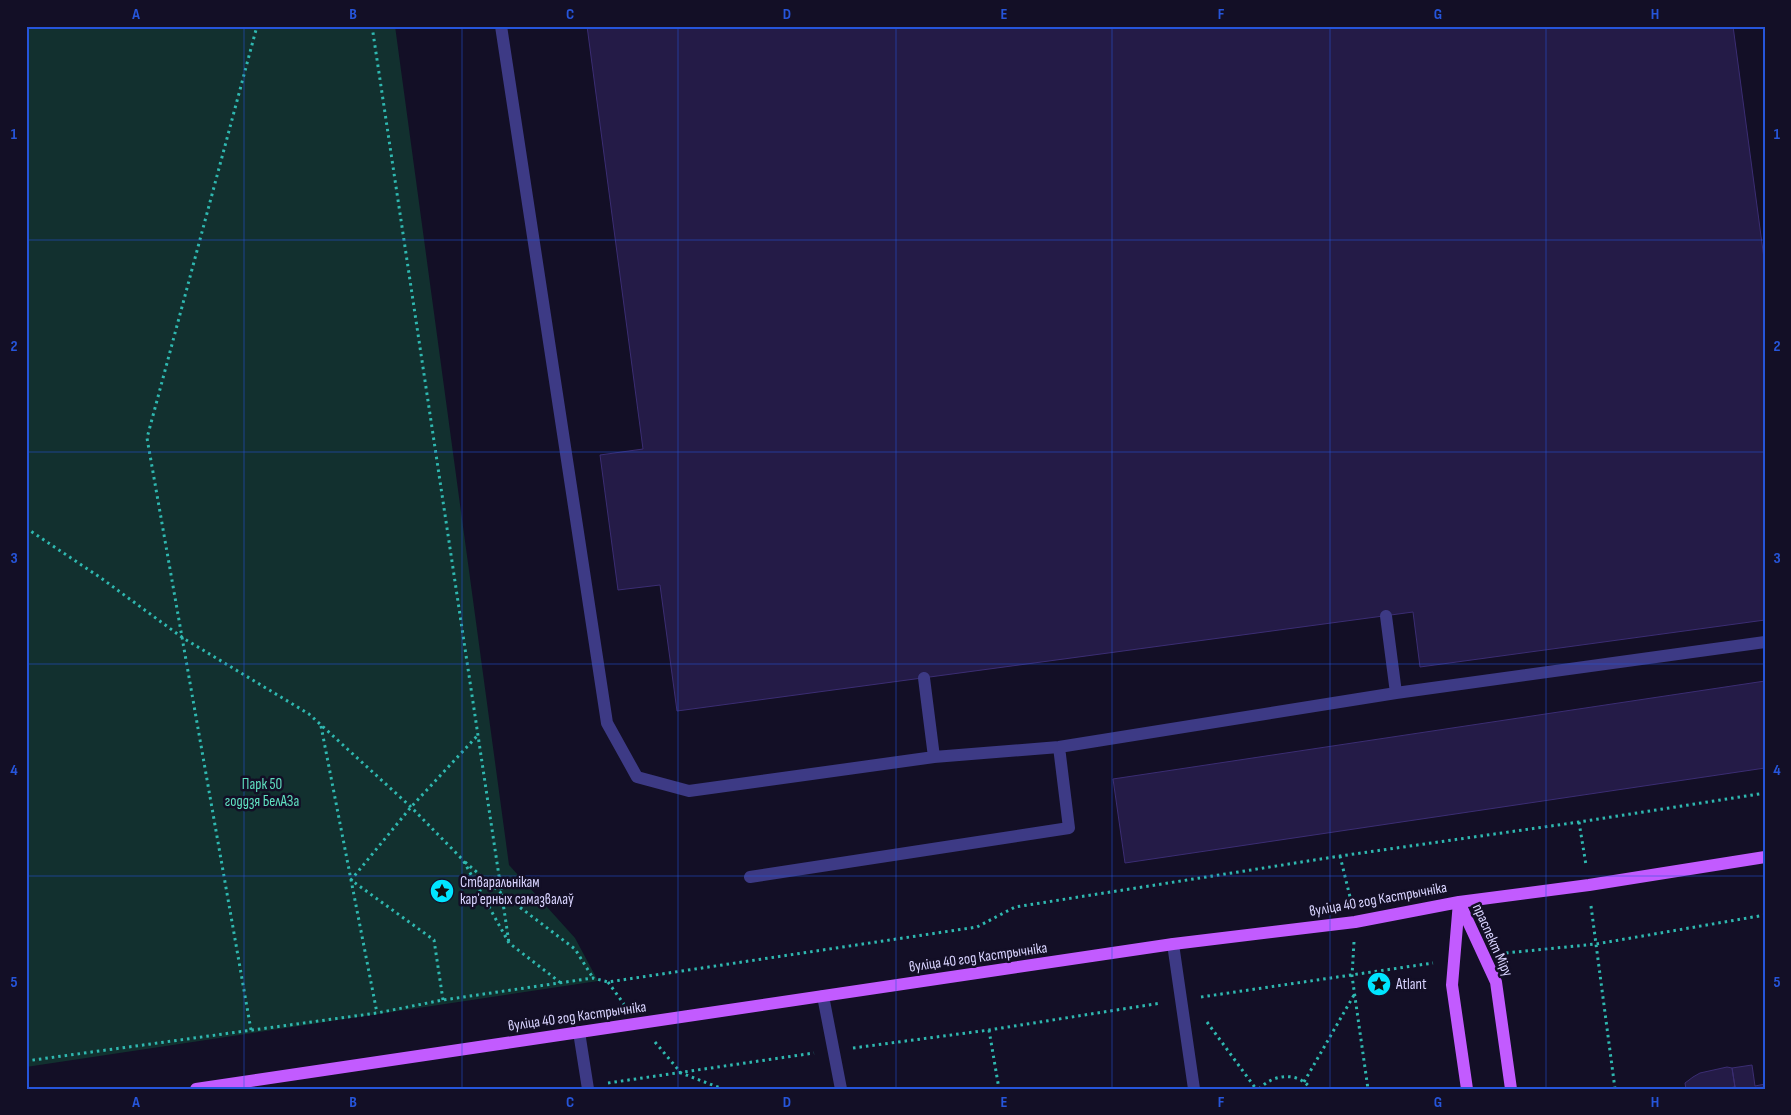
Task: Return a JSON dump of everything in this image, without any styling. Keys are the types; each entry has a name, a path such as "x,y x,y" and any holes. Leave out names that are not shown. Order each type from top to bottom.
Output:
{"main road":[{"name":"вуліца 40 год Кастрычніка","path":"196,1089 220,1087 1173,944 1355,922 1459,902 1589,885 1765,857"},
{"name":"праспект Міру","path":"1459,902 1452,985 1467,1089"},
{"name":"праспект Міру","path":"1459,902 1496,982 1511,1089"}],"lane":[{"path":"501,26 607,723 637,777 689,791 934,757 1059,747 1396,692 1765,642"},
{"path":"1386,616 1396,692"},
{"path":"924,678 934,757"},
{"path":"750,876 1069,828 1059,747"},
{"path":"1173,944 1194,1089"},
{"path":"823,996 840,1089"},
{"path":"579,1032 588,1087"}],"path":[{"path":"251,1030 147,438 257,26"},
{"path":"372,26 509,943"},
{"path":"26,528 101,578 182,638 308,714 411,807 463,860 501,893 575,949 593,978"},
{"path":"321,725 377,1013"},
{"path":"351,880 411,807 478,735"},
{"path":"26,1061 377,1013 442,1000 593,978 608,982 978,927 1015,907 1340,856 1765,793"},
{"path":"1579,822 1615,1089"},
{"path":"1340,856 1355,922 1352,976 1368,1089"},
{"path":"463,860 509,943 562,983"},
{"path":"351,880 434,940 442,1000"},
{"path":"1596,944 1765,916"},
{"path":"588,1087 1352,976"},
{"path":"1304,1082 1355,995"},
{"path":"1207,1021 1257,1089 1265,1082 1276,1077 1288,1076 1299,1079 1311,1089"},
{"path":"989,1030 998,1089"}],"green space":[{"name":"Парк 50 годдзя БелАЗа","path":"26,26 395,26 509,865 575,938 598,981 26,1067"}],"building":[{"path":"587,26 1733,26 1765,266 1765,620 1420,667 1413,612 677,711 660,585 618,590 600,455 643,449"},
{"path":"1765,681 1765,768 1125,863 1113,779"},
{"path":"1752,1065 1755,1086 1765,1084 1765,1089 1723,1089 1735,1087 1732,1068"},
{"path":"1727,1067 1732,1068 1735,1087 1723,1089 1686,1089 1685,1083 1700,1073"}],"place":[{"name":"Стваральнікам карʼерных самазвалаў","path":"442,891"},
{"name":"Atlant","path":"1379,984"}]}
